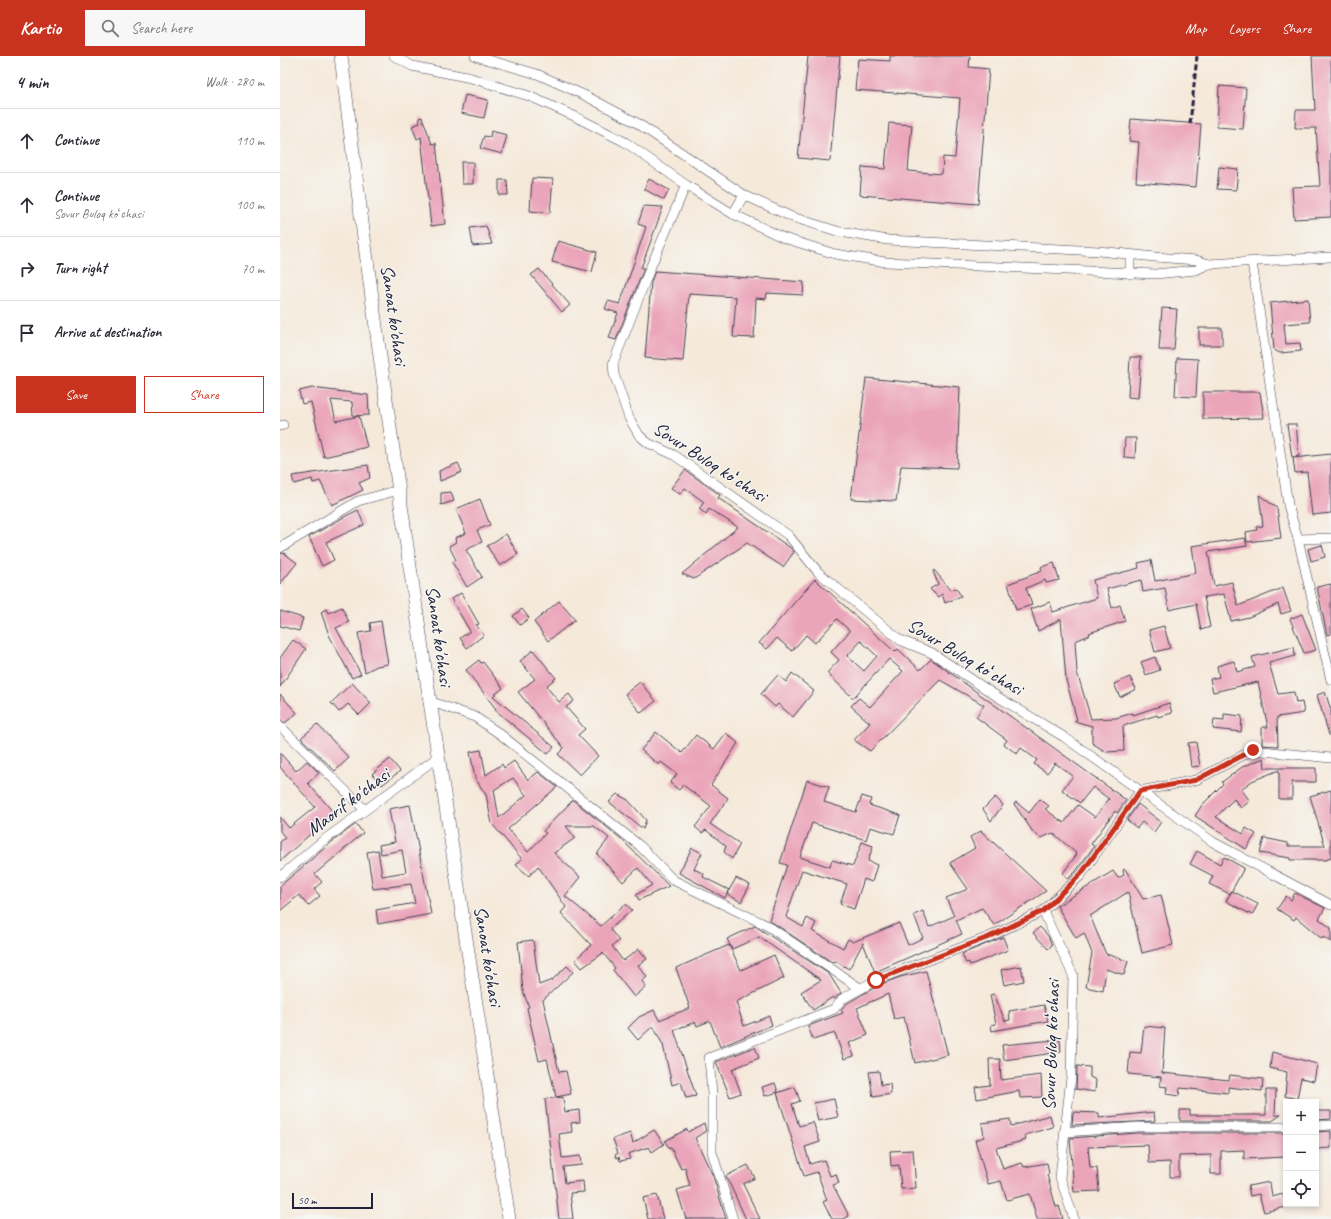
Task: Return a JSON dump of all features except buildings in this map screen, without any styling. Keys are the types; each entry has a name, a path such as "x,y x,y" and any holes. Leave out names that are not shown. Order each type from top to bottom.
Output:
{"main road":[{"name":"Sanoat ko'chasi","path":"342,56 399,490 429,701 509,1219"}],"street":[{"path":"394,56 412,66 471,78 529,96 574,116 625,142 686,185 733,214 784,238 835,254 886,262 1130,274 1155,274 1196,270 1209,264"},
{"path":"474,56 537,74 590,98 637,123 744,195 792,217 840,232 888,240 1099,251 1196,260 1209,264 1331,257"},
{"name":"Sovur Buloq koʻchasi","path":"686,185 651,266 613,364 614,374 629,418 638,435 648,443 674,455 788,535 818,572 900,640 932,653 998,697 1064,737 1213,842 1331,905"},
{"path":"733,214 744,195"},
{"path":"1130,255 1130,274"},
{"path":"1252,262 1288,505 1298,540 1331,680"},
{"path":"280,548 358,501 399,490"},
{"path":"1298,540 1331,538"},
{"path":"429,701 475,717 500,734 640,846 673,880 768,926 861,989"},
{"path":"280,726 365,810"},
{"path":"732,1219 712,1152 712,1094 709,1058 834,1009 842,1000 876,980 989,937 1043,911 1081,874 1140,791 1196,780 1253,750 1331,758"},
{"name":"Maorif ko'chasi","path":"280,877 320,844 438,757"},
{"name":"Sovur Buloq koʻchasi","path":"1043,911 1073,975 1071,1077 1060,1177 1074,1219"},
{"path":"1319,1126 1331,1125"},
{"path":"1064,1132 1138,1127 1283,1127"}],"railway":[{"path":"1190,124 1197,56"}],"route":[{"path":"876,980 989,937 1043,911 1081,874 1140,791 1196,780 1253,750"}]}
